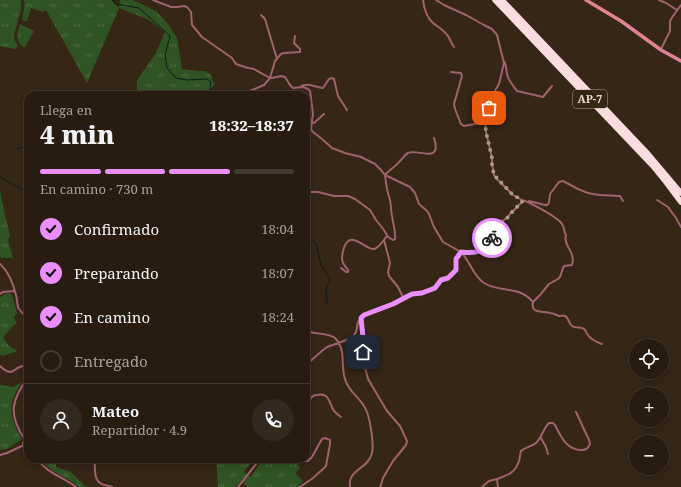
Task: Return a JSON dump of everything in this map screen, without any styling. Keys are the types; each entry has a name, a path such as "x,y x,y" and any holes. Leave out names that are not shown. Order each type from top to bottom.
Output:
{"highway":[{"name":"AP-7","path":"495,0 646,159 681,202"},
{"name":"AP-7","path":"502,0 648,154 681,193"},
{"path":"646,159 681,206"}],"street":[{"path":"153,0 171,7 187,7 191,12 192,25 202,37 232,58 236,64 254,69 270,78 281,76 285,77 293,88 303,85 322,88 329,79 334,79 338,96 347,110"},
{"path":"423,0 429,19 432,23 445,32 454,47"},
{"path":"436,0 447,7 470,16 494,30 497,35 506,66 506,73 517,91 543,97 552,86"},
{"path":"586,0 621,21 661,50 681,61"},
{"path":"659,0 677,10"},
{"path":"661,50 670,31 670,21 681,4"},
{"path":"261,15 265,19 277,59"},
{"path":"250,91 264,85 270,78 277,59 281,54 300,52 300,49 294,43 295,36"},
{"path":"504,60 499,84 493,94 485,122 494,175 513,195 522,200 545,205 549,203 550,194 559,182 563,181 578,189 599,195 620,196 623,201"},
{"path":"451,72 461,73 462,76 454,104 461,124 464,126 485,122"},
{"path":"299,87 310,91 312,106 311,129 313,132 332,148 361,157 375,164 385,175 410,187 413,190 419,204 429,214 434,227 443,242 461,252 484,283 528,296 533,302 534,309 542,313 551,313 566,317 574,328 582,328 590,338 602,344"},
{"path":"312,122 314,123 324,114"},
{"path":"385,175 408,152 429,154 433,152 436,149 434,138"},
{"path":"310,192 324,193 334,196 348,196 355,199 370,210 388,237 393,240 396,237 385,175"},
{"path":"461,252 478,253 483,250 491,240 497,226 508,217 522,202 522,200"},
{"path":"657,200 668,207 681,227"},
{"path":"526,201 562,223 566,235 565,242 572,253 573,262 571,265 564,266 560,277 549,284 533,302"},
{"path":"341,268 348,272 342,259 344,247 349,241 357,241 372,250 377,248 388,237"},
{"path":"384,240 390,263 388,272 389,276 404,299"},
{"path":"310,361 327,347 350,340 354,337 358,322 364,315 404,299 412,294 422,293 435,288 441,280 448,278 456,270 456,259 461,252"},
{"path":"0,263 7,272 14,290 18,308 24,315"},
{"path":"0,294 14,290"},
{"path":"361,318 364,360 368,379 387,411 400,426 407,441 406,445 392,461 380,487"},
{"path":"310,332 333,336 336,339 343,353 343,370 345,381 351,391 363,404 369,418 372,452 369,460 364,466 351,477 350,487"},
{"path":"0,366 5,371 9,372 24,366"},
{"path":"24,383 17,393 13,410 18,428 24,435"},
{"path":"310,401 318,394 324,395 330,400 332,408 341,417"},
{"path":"482,487 489,481 512,473 520,459 520,451 536,443 541,438 547,425 551,422 555,425 563,441 569,447 578,450 588,448 590,444 589,440 576,412"},
{"path":"300,487 326,466 330,440 325,438 322,439 310,460"},
{"path":"541,438 548,454"},
{"path":"0,455 8,453 24,445"},
{"path":"41,463 45,468 76,487"},
{"path":"95,463 97,480 100,484 112,487"},
{"path":"238,487 257,463"},
{"path":"497,479 498,487"}],"green space":[{"path":"0,0 21,0 21,9 14,35 14,39 18,46 15,49 0,46"},
{"path":"24,0 111,0 119,8 87,83 46,10 43,12 31,8 27,21 23,21"},
{"path":"120,0 133,0 156,11 168,24 177,38 182,69 206,71 212,76 212,80 215,84 210,91 137,91 137,80 156,53 165,32 149,20 119,8"},
{"path":"20,24 34,31 25,47 20,44 18,39"},
{"path":"0,189 10,236 8,240 13,258 1,258 0,256"},
{"path":"10,293 12,295 17,313 14,316 17,323 3,337 10,347 17,350 2,356 0,354 0,297"},
{"path":"22,382 14,397 11,410 14,423 21,440 7,449 0,450 0,385 13,387"},
{"path":"44,463 56,463 56,467 71,472 85,486 89,487 79,487 53,471"},
{"path":"216,463 249,463 250,464 244,472 250,477 261,463 297,463 300,468 295,473 303,481 298,487 248,487 241,481 235,487 218,487"}],"waterway":[{"path":"113,0 116,4 139,8 170,36 165,55 167,68 176,78 187,80 207,79 211,82 211,91"},
{"path":"16,149 24,146"},
{"path":"0,177 24,191"},
{"path":"310,240 316,243 321,265 329,276 330,280 326,289 327,303"}],"way so far":[{"path":"489,108 485,122 494,175 513,195 522,200 522,202 508,217 497,226 492,238"}],"route":[{"path":"363,352 361,318 364,315 393,304 412,294 422,293 435,288 441,280 448,278 456,270 456,259 461,252 478,253 483,250 492,238"}]}
